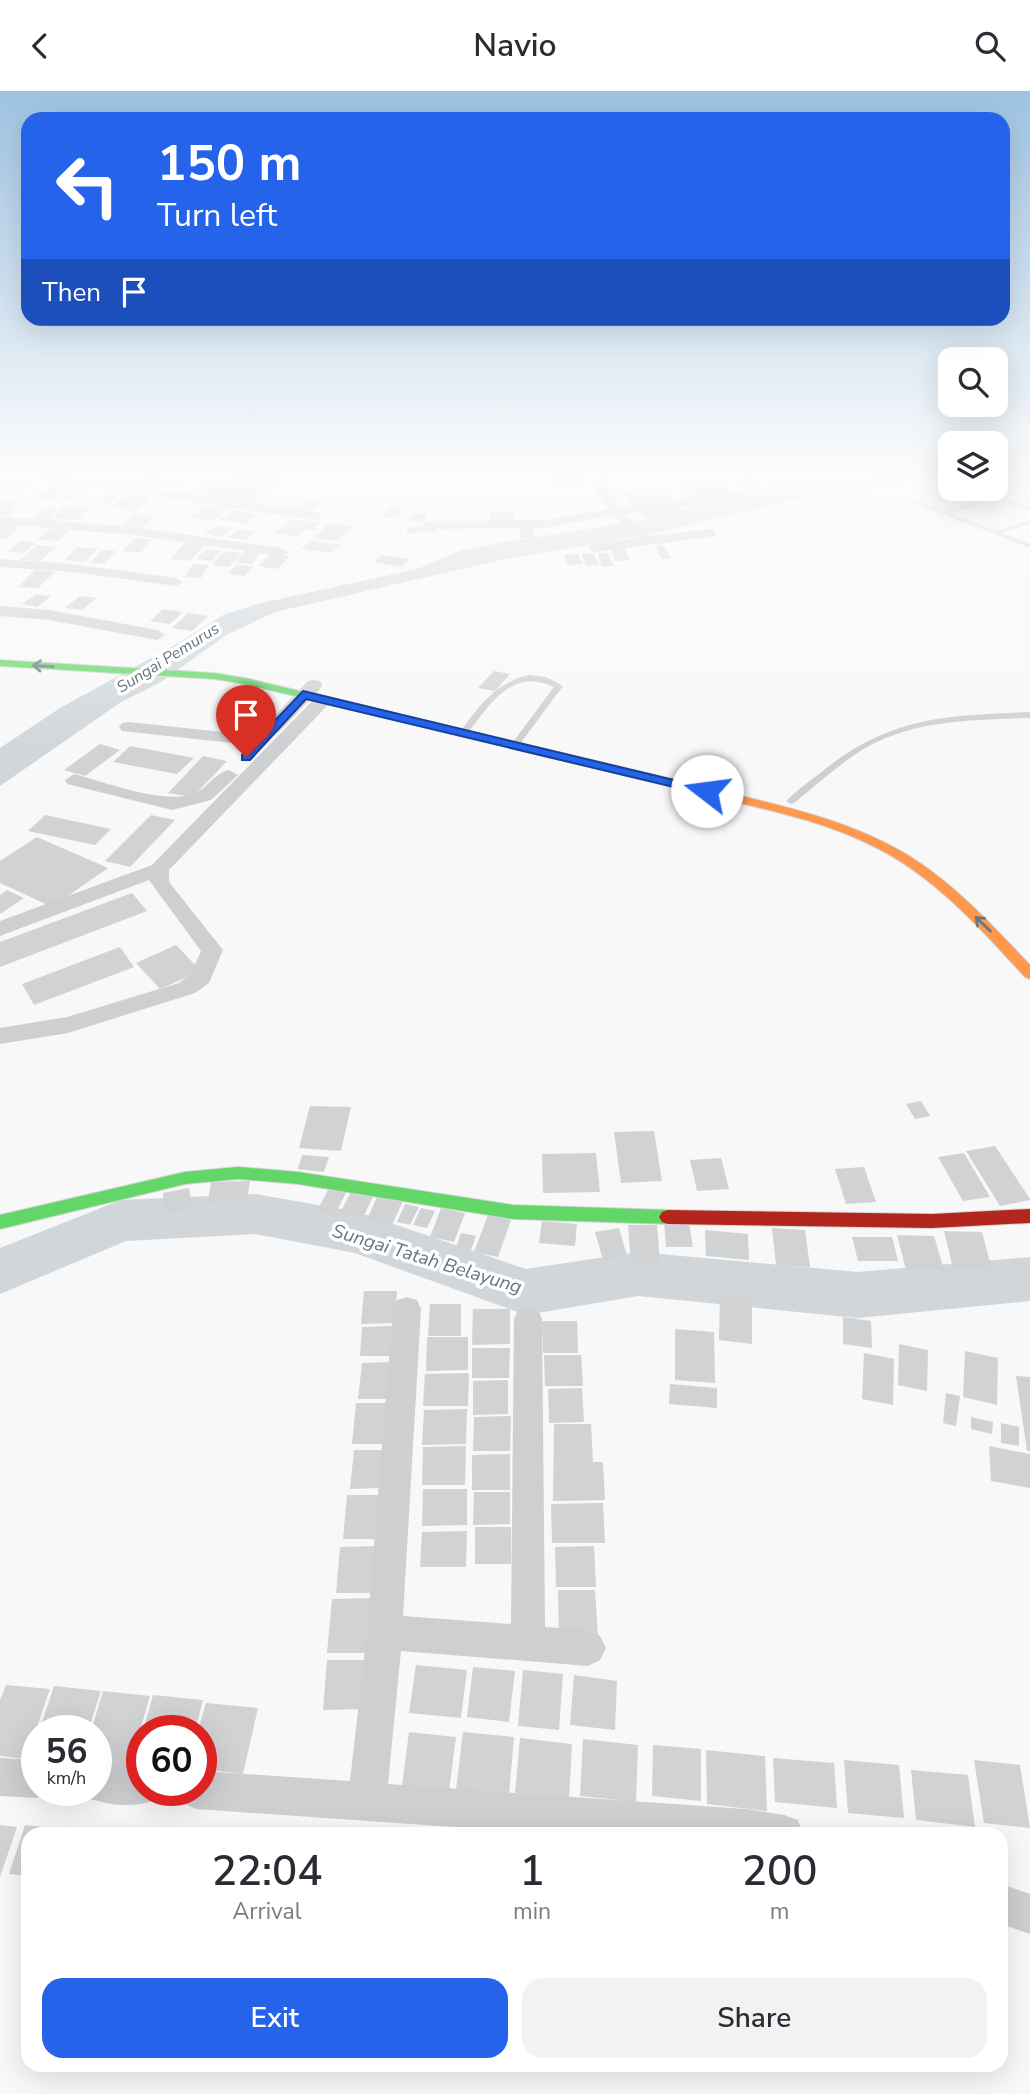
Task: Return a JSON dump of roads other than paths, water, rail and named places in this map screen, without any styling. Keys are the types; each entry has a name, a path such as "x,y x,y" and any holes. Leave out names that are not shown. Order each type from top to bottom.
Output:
{"main road":[{"path":"0,650 98,656 216,671 466,729 837,826 883,846 933,880 1030,974"},
{"path":"0,663 216,671"},
{"path":"517,742 673,770 836,814 886,833 913,847 961,880"},
{"path":"1006,948 1030,943"},
{"path":"0,1222 184,1178 238,1173 298,1178 513,1212 560,1215 932,1221 1030,1216"}],"street":[{"path":"7,563 72,568 176,582"},
{"path":"0,611 49,615 157,635"},
{"path":"75,780 172,804 204,796 215,789 313,693"},
{"path":"0,929 110,881 159,869 313,693"},
{"path":"128,727 261,741"},
{"path":"0,1036 68,1025 187,988 201,978 212,950 159,883 159,869"},
{"path":"367,1802 385,1632 407,1309"},
{"path":"528,1319 528,1643"},
{"path":"385,1632 588,1648"},
{"path":"0,1777 21,1778"},
{"path":"217,1791 731,1827"},
{"path":"1008,1906 1030,1914"}],"lane":[{"path":"466,729 514,678 524,676 550,680 559,686 517,742"},
{"path":"791,801 864,745 902,729 949,719 1030,715"}],"water":[{"name":"Sungai Pemurus","path":"430,563 486,563 275,612 226,635 161,682 121,702 0,786 0,748 60,708 180,642 223,615 257,604 417,569"}],"waterway":[{"name":"Sungai Tatah Belayung","path":"0,1272 121,1221 255,1214 358,1233 526,1292 638,1274 858,1295 1030,1279"}]}
